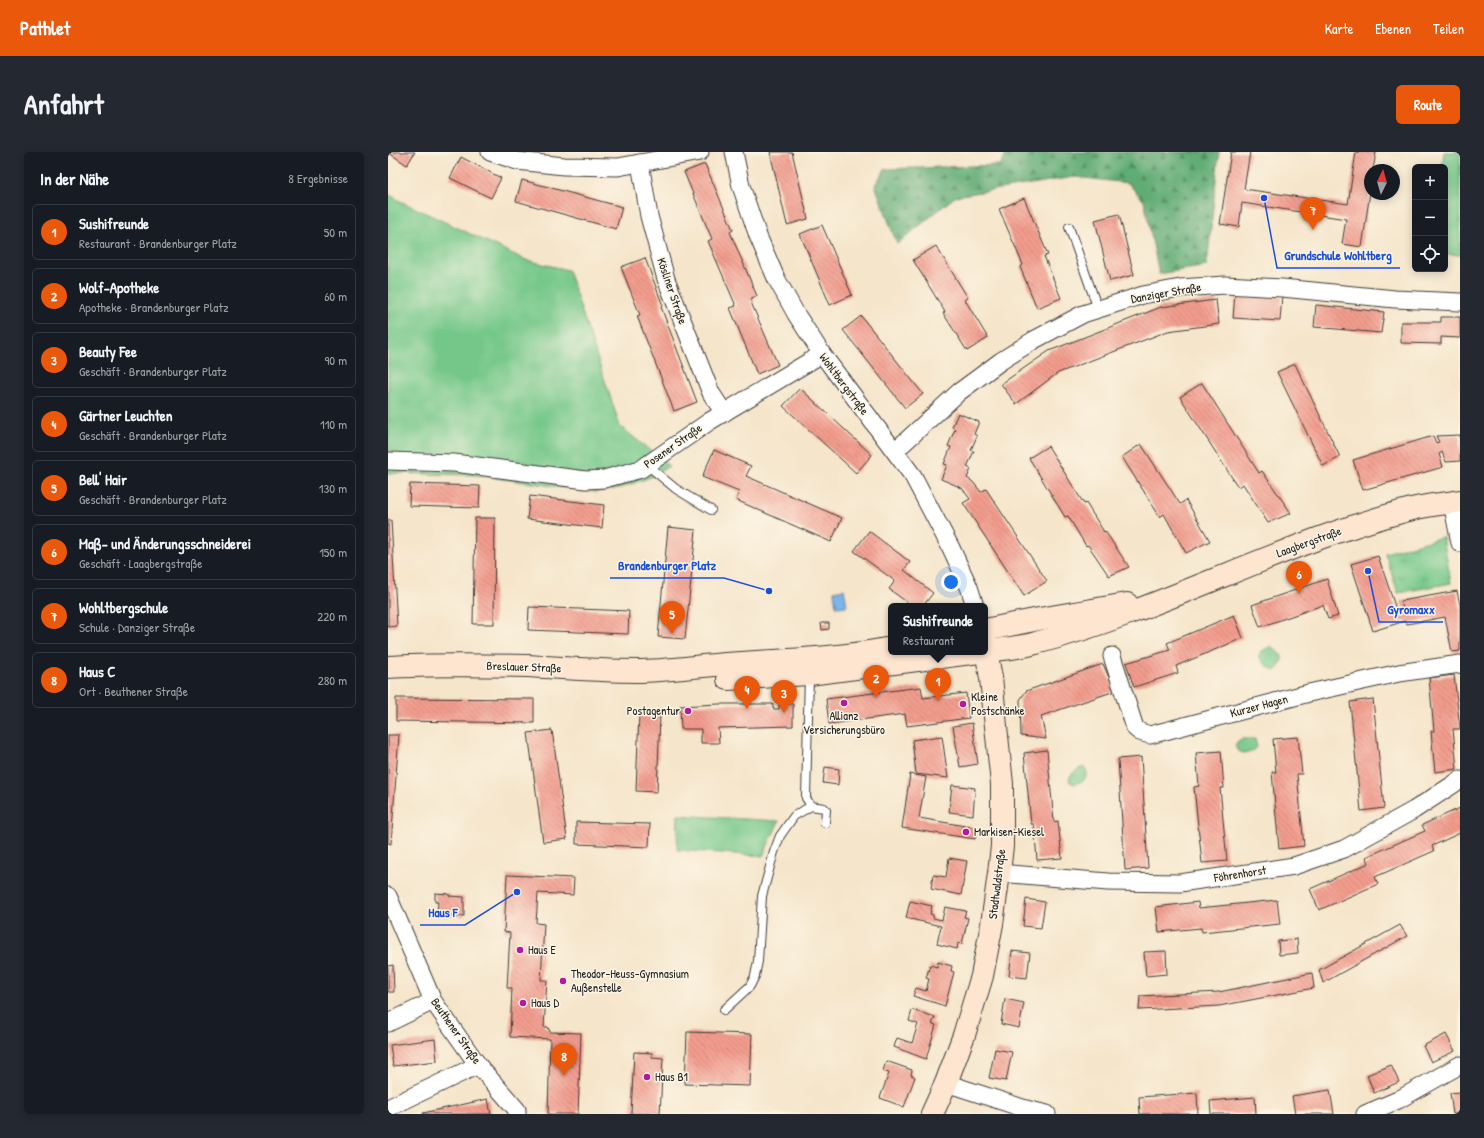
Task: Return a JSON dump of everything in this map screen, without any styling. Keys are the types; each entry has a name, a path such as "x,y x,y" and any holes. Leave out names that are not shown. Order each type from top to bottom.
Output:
{"street":[{"path":"490,152 517,161 564,166 618,167 700,152"},
{"name":"Wohltbergstraße","path":"734,152 741,186 758,236 776,278 796,314 822,354 913,476 951,548 969,587 974,603"},
{"name":"Kösliner Straße","path":"640,163 649,216 666,279 711,393 724,413"},
{"name":"Danziger Straße","path":"895,451 959,392 1001,361 1034,340 1076,317 1143,295 1180,288 1225,285 1282,288 1395,299 1460,302"},
{"name":"Posener Straße","path":"388,461 454,463 586,480 604,479 636,471 647,465 724,413 822,354"},
{"path":"1456,502 1460,543"},
{"name":"Laagbergstraße","path":"988,646 1035,643 1108,621 1337,531 1414,508 1456,502"},
{"path":"808,666 888,649"},
{"name":"Laagbergstraße","path":"808,666 905,655"},
{"name":"Stadtwaldstraße","path":"932,1114 946,1083 964,1034 982,976 992,924 999,873 1002,846 1002,784 991,678 986,655"},
{"name":"Kurzer Hagen","path":"1112,656 1135,728 1140,732 1150,735 1309,693 1399,673 1460,664"},
{"name":"Breslauer Straße","path":"388,667 466,665 660,671 701,681 808,666"},
{"name":"Föhrenhorst","path":"999,873 1108,882 1180,883 1294,866 1344,849 1414,810 1460,780"},
{"name":"Beuthener Straße","path":"388,896 433,1001 478,1065 517,1110 517,1114"},
{"path":"388,1023 433,1001"},
{"path":"388,1108 478,1065"},
{"path":"1365,1114 1398,1100 1460,1065"},
{"path":"946,1083 1026,1112 1047,1114"}],"lane":[{"path":"1069,227 1098,309"},
{"path":"647,465 676,489 711,510"},
{"path":"808,666 806,798 811,806"},
{"path":"724,1010 750,986 755,976 758,961 762,896 766,877 778,841 794,816 811,806 824,808 826,810 825,823"}],"green space":[{"path":"1007,152 1219,152 1207,266 1159,274 1144,201 1128,183 1075,177 956,196 897,244 875,185 885,169 1000,165"},
{"path":"1444,152 1460,152 1460,255 1448,254 1448,164 1442,164"},
{"path":"388,194 526,260 568,270 620,426 669,466 651,477 637,482 620,488 596,492 475,475 388,473"},
{"path":"1443,537 1451,583 1398,593 1385,553"},
{"path":"1271,646 1282,656 1280,665 1274,671 1265,665 1259,656 1262,651"},
{"path":"1241,739 1255,739 1257,747 1250,752 1240,752 1237,750 1235,745"},
{"path":"1084,767 1087,774 1083,781 1074,784 1070,782 1069,779 1071,775"},
{"path":"678,815 779,821 763,856 677,850"}],"water":[{"path":"844,589 847,606 836,607 834,591"}],"building":[{"path":"415,152 407,165 389,153"},
{"path":"770,152 792,152 808,219 787,225"},
{"path":"1231,152 1250,152 1244,189 1348,204 1356,152 1376,152 1374,164 1364,164 1364,200 1369,200 1362,247 1342,244 1346,219 1242,203 1239,227 1220,224"},
{"path":"461,157 501,178 491,198 450,178"},
{"path":"705,164 733,230 730,232 757,296 750,300 778,365 757,374 730,308 736,306 708,241 712,239 684,172"},
{"path":"522,180 622,207 616,229 516,201"},
{"path":"1024,198 1048,255 1044,256 1061,298 1037,308 1020,267 1023,265 999,209"},
{"path":"1119,214 1134,275 1110,281 1095,220"},
{"path":"822,225 852,295 830,305 800,234"},
{"path":"936,246 968,298 965,300 988,338 967,351 943,313 945,312 913,260"},
{"path":"645,258 663,306 661,307 697,402 674,411 637,316 640,315 621,267"},
{"path":"1235,293 1282,296 1280,321 1233,318"},
{"path":"1216,300 1219,324 1168,331 1058,373 1016,404 1001,384 1049,351 1161,307"},
{"path":"1316,305 1384,312 1381,333 1314,327"},
{"path":"861,316 923,394 905,408 843,330"},
{"path":"1441,317 1460,317 1460,338 1441,337 1441,344 1401,343 1401,322 1441,322"},
{"path":"1295,364 1340,457 1323,466 1277,372"},
{"path":"1202,383 1259,473 1262,471 1291,513 1268,523 1243,484 1238,487 1180,397"},
{"path":"800,388 872,455 856,473 783,406"},
{"path":"958,413 979,422 974,434 977,436 971,450 974,451 967,467 971,469 967,478 973,482 981,492 986,489 1047,581 1024,596 963,503 970,499 962,488 941,479 947,465 944,464 951,447 948,446 955,429 952,427"},
{"path":"1460,435 1460,461 1446,462 1442,452 1439,454 1443,467 1363,490 1353,460 1433,436 1436,443 1439,442 1436,436"},
{"path":"1141,444 1180,504 1186,500 1210,541 1186,553 1164,514 1160,517 1122,457"},
{"path":"1048,446 1084,504 1086,503 1104,532 1105,531 1129,567 1109,576 1088,545 1086,546 1068,516 1065,517 1029,458"},
{"path":"714,450 751,466 746,476 842,518 831,542 736,500 739,492 702,477"},
{"path":"410,484 480,486 479,508 409,506"},
{"path":"530,496 604,505 602,528 527,519"},
{"path":"475,518 495,518 494,624 473,624"},
{"path":"388,520 391,520 397,626 388,627"},
{"path":"668,527 696,530 685,639 658,637"},
{"path":"869,531 910,562 904,570 933,593 925,603 908,603 889,589 895,581 854,551"},
{"path":"1378,556 1397,612 1403,610 1401,601 1457,591 1460,605 1460,651 1452,652 1445,617 1407,624 1405,621 1373,631 1351,564"},
{"path":"1327,579 1338,616 1328,619 1323,605 1260,627 1252,605"},
{"path":"529,607 629,611 628,634 528,630"},
{"path":"1234,615 1243,638 1176,666 1178,673 1134,687 1126,663 1170,650 1167,643"},
{"path":"821,623 829,623 829,629 822,630"},
{"path":"1103,664 1115,691 1041,716 1046,739 1021,736 1020,700 1026,691"},
{"path":"1454,675 1460,729 1453,729 1457,769 1435,772 1431,731 1434,731 1429,678"},
{"path":"921,687 923,698 966,693 969,718 907,726 905,714 829,724 826,699"},
{"path":"396,698 534,699 534,723 396,721"},
{"path":"1373,699 1384,808 1361,811 1350,702"},
{"path":"773,704 773,709 779,709 779,704 793,704 793,726 718,728 719,743 701,743 701,729 681,729 680,706"},
{"path":"639,714 660,715 657,792 636,791"},
{"path":"972,723 978,764 960,767 953,726"},
{"path":"552,730 567,839 543,842 528,733"},
{"path":"388,735 399,735 391,844 388,843"},
{"path":"942,736 948,778 916,774 912,740"},
{"path":"1298,737 1302,774 1297,774 1304,846 1279,849 1272,772 1276,772 1273,739"},
{"path":"1047,750 1054,822 1058,821 1062,858 1037,860 1034,824 1031,824 1024,753"},
{"path":"1221,751 1224,788 1220,788 1227,861 1202,863 1194,787 1199,786 1196,753"},
{"path":"1141,757 1148,868 1125,870 1118,759"},
{"path":"825,767 839,769 838,785 823,783"},
{"path":"910,774 926,777 919,818 977,828 975,839 902,828"},
{"path":"952,785 975,788 973,815 949,812"},
{"path":"1460,808 1460,833 1432,846 1434,851 1375,877 1378,884 1319,910 1310,889 1369,863 1366,857 1425,831 1422,825"},
{"path":"576,822 650,824 649,847 576,844"},
{"path":"949,858 967,861 961,895 931,889 933,875 946,877"},
{"path":"507,875 574,878 573,895 538,893 536,923 544,924 541,980 547,980 544,1027 548,1027 550,1032 581,1033 578,1114 548,1114 550,1039 510,1037 512,988 507,988 510,933 504,932"},
{"path":"435,893 464,897 464,916 437,915 438,902 435,902"},
{"path":"1026,899 1045,902 1041,928 1023,926"},
{"path":"1277,900 1280,924 1202,932 1201,928 1159,932 1156,907 1198,902 1199,908"},
{"path":"910,901 932,906 930,914 933,915 933,918 942,920 945,907 966,911 964,917 968,918 962,944 958,943 957,949 937,944 941,926 906,918"},
{"path":"1400,925 1407,936 1323,983 1319,970"},
{"path":"1297,939 1298,953 1279,955 1278,941"},
{"path":"1012,951 1030,953 1027,978 1009,976"},
{"path":"1166,951 1167,974 1146,976 1144,952"},
{"path":"938,962 952,966 951,971 954,972 945,1006 913,996 916,988 926,991 929,979 926,978 930,965 937,967"},
{"path":"393,965 394,992 388,992 388,966"},
{"path":"1312,973 1314,988 1219,1006 1139,1010 1140,996 1219,992"},
{"path":"1005,999 1024,1003 1019,1028 1001,1024"},
{"path":"912,1010 935,1017 932,1024 936,1025 926,1059 894,1047 897,1038 912,1043 918,1024 909,1021"},
{"path":"687,1032 752,1034 750,1086 685,1084"},
{"path":"1446,1034 1455,1051 1431,1062 1423,1046"},
{"path":"435,1039 437,1061 393,1066 390,1045"},
{"path":"995,1049 1012,1052 1006,1081 989,1078"},
{"name":"Haus B1","path":"634,1052 652,1053 652,1057 663,1058 660,1114 631,1114"},
{"path":"886,1061 912,1070 911,1075 915,1077 904,1107 880,1098 889,1073 883,1071"},
{"path":"1391,1065 1399,1082 1374,1093 1367,1075"},
{"path":"1330,1090 1334,1114 1295,1114 1292,1096"},
{"path":"1460,1092 1460,1113 1453,1114 1450,1093"},
{"path":"1197,1093 1198,1114 1140,1114 1139,1097"},
{"path":"1255,1097 1256,1114 1211,1114 1210,1101"},
{"path":"488,1099 491,1114 423,1114 423,1113"}],"place":[{"name":"Grundschule Wohltberg","path":"1264,198"},
{"name":"Wohltbergschule","path":"1313,230"},
{"name":"Gyromaxx","path":"1368,571"},
{"name":"Brandenburger Platz","path":"769,591"},
{"name":"Maß- und Änderungsschneiderei","path":"1299,594"},
{"name":"Bell' Hair","path":"672,634"},
{"name":"Wolf-Apotheke","path":"876,698"},
{"name":"Sushifreunde","path":"938,701"},
{"name":"Allianz Versicherungsbüro","path":"844,703"},
{"name":"Kleine Postschänke","path":"963,704"},
{"name":"Gärtner Leuchten","path":"747,709"},
{"name":"Postagentur","path":"688,711"},
{"name":"Beauty Fee","path":"784,713"},
{"name":"Markisen-Kiesel","path":"966,832"},
{"name":"Haus F","path":"517,892"},
{"name":"Haus E","path":"520,950"},
{"name":"Theodor-Heuss-Gymnasium Außenstelle","path":"563,981"},
{"name":"Haus D","path":"523,1003"},
{"name":"Haus C","path":"564,1076"},
{"name":"Haus B1","path":"647,1077"}]}
